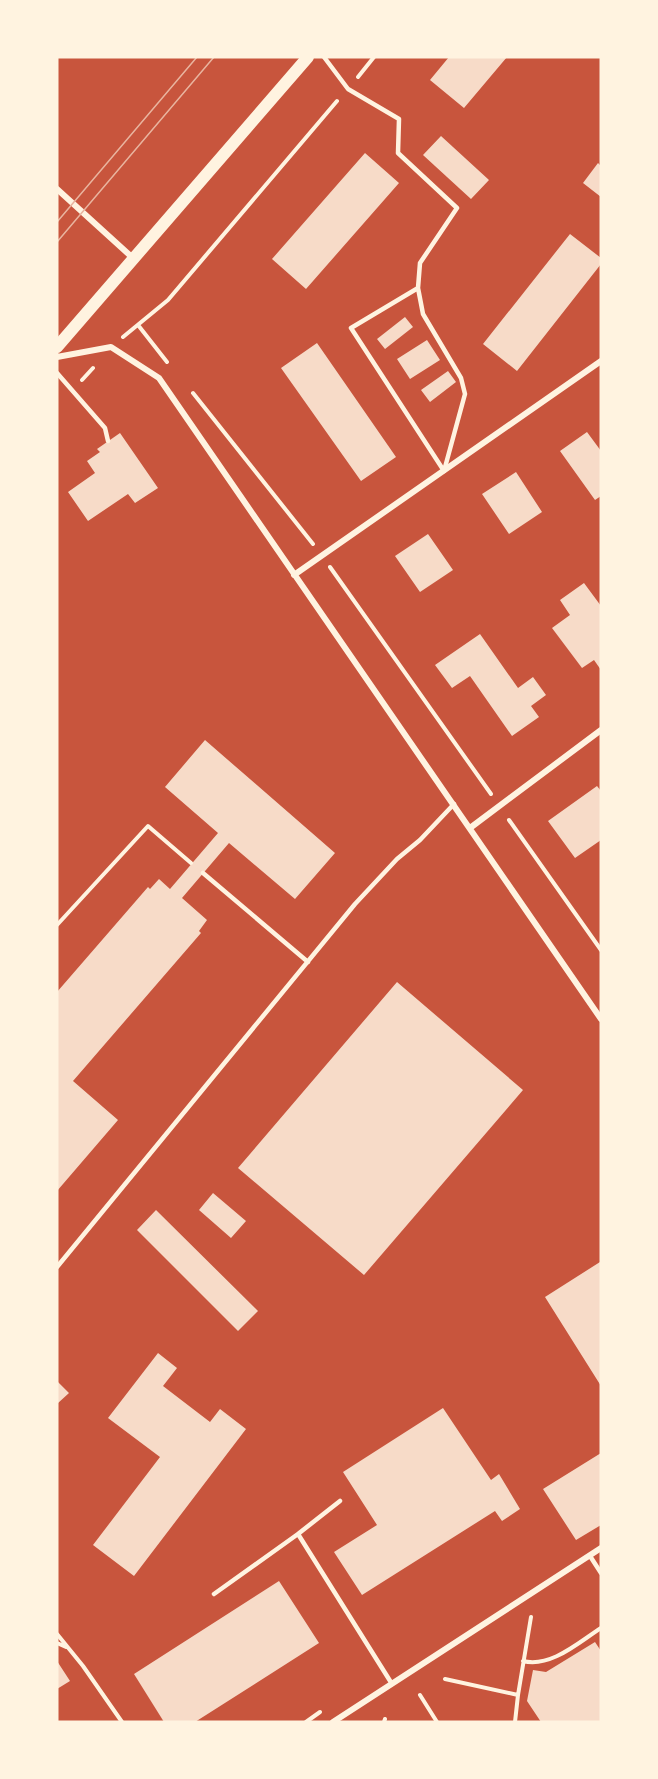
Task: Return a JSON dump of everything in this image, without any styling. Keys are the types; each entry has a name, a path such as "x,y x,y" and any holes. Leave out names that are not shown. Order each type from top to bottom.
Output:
{"main road":[{"path":"57,347 308,57"}],"street":[{"path":"57,189 134,259"},
{"path":"57,357 111,347 159,378 601,1019"},
{"path":"294,575 601,361"},
{"path":"470,828 601,730"},
{"path":"333,1722 601,1548"}],"lane":[{"path":"324,57 348,89 399,119 398,153 457,208 420,263 418,288 423,314 461,378 465,394 444,471"},
{"path":"418,288 351,328 444,471"},
{"path":"57,373 105,428 108,441"},
{"path":"57,1267 355,904 397,859 420,840 454,804"},
{"path":"203,873 308,962"},
{"path":"214,1594 340,1501"},
{"path":"298,1534 392,1684"},
{"path":"590,1556 601,1574"}],"path":[{"path":"72,391 111,347 168,300 374,57"},
{"path":"138,325 168,362"},
{"path":"190,390 322,555 601,950"},
{"path":"57,925 148,826 192,863"},
{"path":"515,1722 531,1617"},
{"path":"523,1661 537,1663 549,1660 601,1628"},
{"path":"57,1634 122,1722"},
{"path":"57,1643 69,1649"},
{"path":"445,1678 518,1695"},
{"path":"420,1695 437,1722"}],"building":[{"path":"449,57 507,57 464,108 430,80"},
{"path":"441,136 489,180 471,199 423,155"},
{"path":"365,153 399,183 306,289 272,259"},
{"path":"598,163 601,166 601,197 583,183"},
{"path":"570,234 601,258 601,264 517,371 483,344"},
{"path":"405,317 413,327 385,349 377,339"},
{"path":"427,340 440,360 410,379 397,359"},
{"path":"317,343 396,457 361,481 281,368"},
{"path":"448,371 456,382 430,402 421,390"},
{"path":"587,432 601,451 601,496 595,500 560,451"},
{"path":"120,433 158,488 135,503 128,494 88,521 68,492 95,473 87,461 100,452 97,449"},
{"path":"516,472 542,512 509,534 482,494"},
{"path":"428,534 453,570 420,592 395,556"},
{"path":"584,583 601,606 601,670 594,660 582,668 552,628 570,615 560,600"},
{"path":"480,634 518,688 533,677 546,695 531,706 539,717 512,736 470,676 452,688 435,665"},
{"path":"205,740 335,853 295,899 229,843 182,898 207,920 199,931 201,933 73,1081 118,1120 57,1191 57,992 148,887 150,889 159,879 170,889 218,833 165,787"},
{"path":"597,786 601,791 601,840 575,858 548,821"},
{"path":"397,982 523,1090 364,1275 238,1168"},
{"path":"213,1193 246,1221 231,1238 199,1210"},
{"path":"156,1210 258,1311 238,1331 137,1230"},
{"path":"600,1262 601,1265 601,1386 545,1297"},
{"path":"158,1353 177,1368 163,1386 210,1422 220,1409 246,1429 134,1576 93,1545 160,1457 108,1418"},
{"path":"57,1381 69,1393 57,1404"},
{"path":"443,1408 491,1480 499,1474 520,1509 502,1521 495,1511 362,1595 334,1552 377,1525 343,1472"},
{"path":"601,1453 601,1525 576,1540 543,1489"},
{"path":"279,1581 319,1643 195,1722 164,1722 134,1674"},
{"path":"595,1642 601,1651 601,1722 541,1722 527,1701 533,1670 546,1672"},
{"path":"57,1661 70,1681 57,1689"}],"tram line":[{"path":"57,222 197,57"},
{"path":"57,242 214,57"}]}
